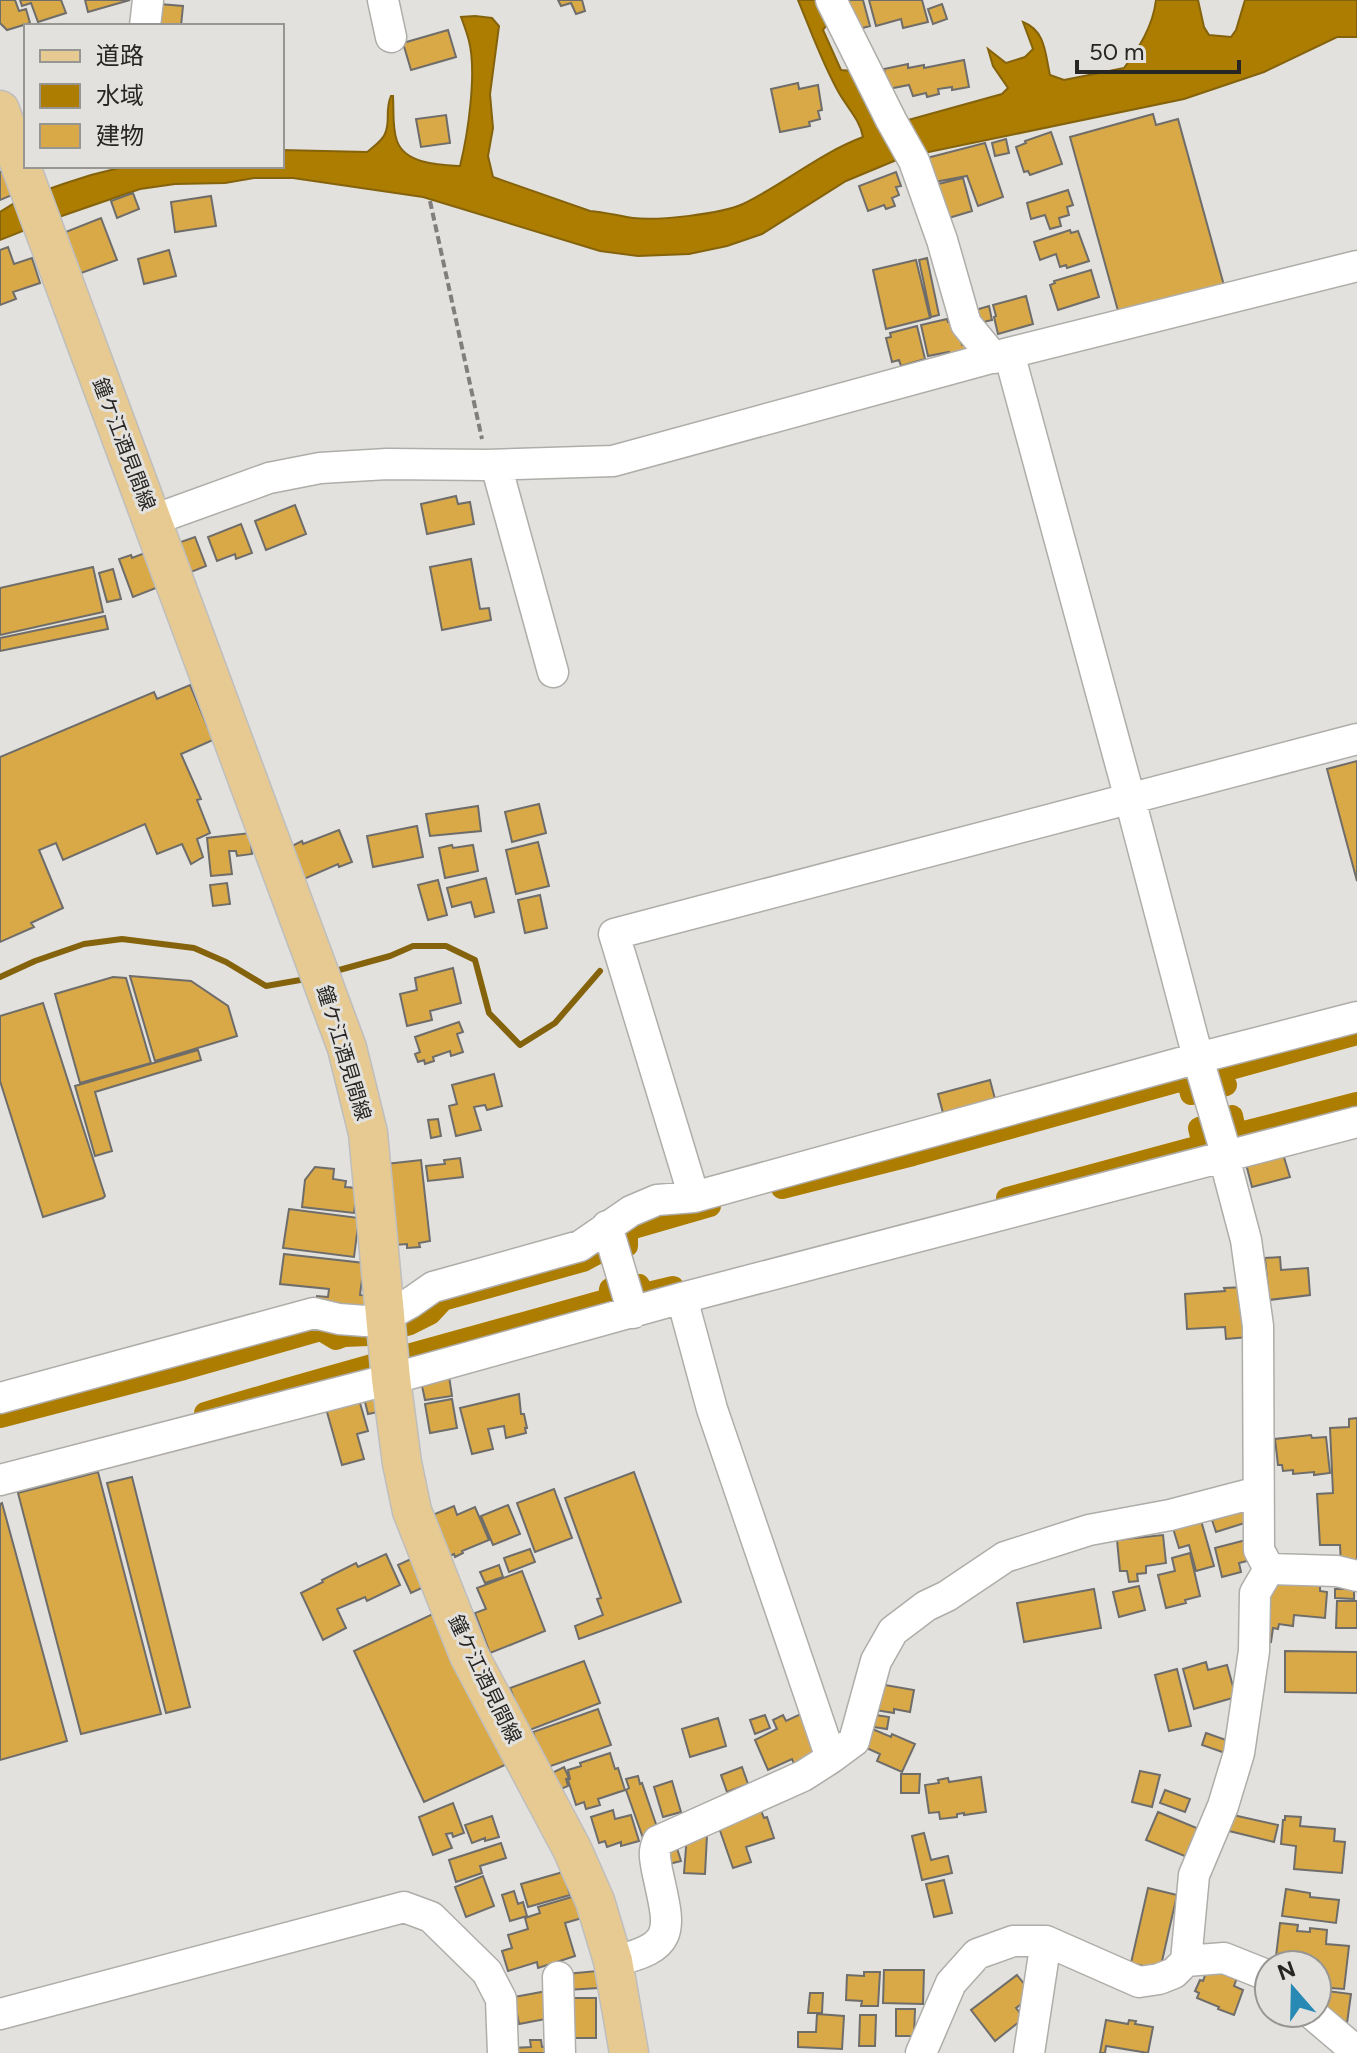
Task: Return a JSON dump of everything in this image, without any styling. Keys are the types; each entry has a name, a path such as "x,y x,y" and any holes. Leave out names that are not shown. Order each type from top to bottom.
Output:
{"main road":[{"name":"鐘ケ江酒見間線","path":"9,129 347,1048 368,1133 391,1374 402,1463 412,1511 469,1655 578,1862 595,1901 613,1961 629,2053"}],"street":[{"path":"145,24 148,0"},
{"path":"383,0 391,37"},
{"path":"831,0 914,161 942,240 966,324 1002,356 1130,799 1246,1240 1258,1326 1259,1550 1269,1569"},
{"path":"153,520 269,478 320,468 613,461 1002,356 1357,266"},
{"path":"492,465 506,549 524,616 553,672"},
{"path":"694,1197 614,934 1357,739"},
{"path":"0,1398 314,1313 339,1319 385,1321 433,1287 580,1246 631,1211 657,1200 694,1197 1200,1064 1357,1017"},
{"path":"0,1480 391,1374 633,1313 1224,1150 1357,1122"},
{"path":"607,1226 633,1313"},
{"path":"682,1298 712,1409 831,1758"},
{"path":"613,1961 654,1948 664,1936 666,1914 653,1851 658,1841 803,1776 854,1741 876,1661 893,1631 926,1606 947,1596 1005,1557 1089,1530 1170,1515 1258,1492"},
{"path":"1269,1569 1337,1571 1357,1576"},
{"path":"921,2053 951,1983 977,1954 1013,1941 1046,1941 1139,1982 1174,1973 1186,1961 1194,1875 1223,1806 1239,1753 1254,1651 1255,1593 1269,1569"},
{"path":"0,2014 404,1907 431,1917 487,1972 501,1999 503,2053"},
{"path":"1029,2053 1046,1941"},
{"path":"1186,1961 1224,1958 1253,1970"},
{"path":"558,1977 560,2053"},
{"path":"1330,2029 1357,2052"}],"path":[{"path":"430,201 492,465"}],"water":[{"path":"798,0 819,0 830,21 823,30 841,70 852,71 875,122 883,127 1002,94 1008,88 993,66 988,49 1006,63 1025,57 1033,49 1023,22 1040,37 1050,75 1064,80 1124,68 1152,19 1156,0 1198,0 1209,35 1231,37 1245,0 1357,0 1357,37 1337,37 1264,72 1184,99 894,161 846,181 762,234 689,254 638,256 600,251 423,197 293,178 254,178 140,189 0,240 0,212 21,199 119,168 284,168 284,150 367,152 385,134 391,96 395,136 401,149 424,162 460,166 472,86 469,41 461,17 492,18 499,26 490,94 493,128 488,156 493,177 590,211 633,218 689,216 733,208 832,151 863,137 827,70"}],"building":[{"path":"0,0 15,0 19,11 26,9 30,23 7,30 0,23"},
{"path":"20,0 61,0 66,13 38,22 31,3 22,6"},
{"path":"85,0 130,0 88,12"},
{"path":"558,0 582,0 585,11 576,14 571,3 561,6"},
{"path":"842,0 863,0 870,26 855,30"},
{"path":"869,0 922,0 928,22 903,28 901,19 876,26"},
{"path":"159,4 183,6 181,24 156,24"},
{"path":"942,4 947,19 933,24 928,9"},
{"path":"448,30 456,57 411,70 403,43"},
{"path":"964,60 969,87 938,89 939,94 927,97 926,93 913,96 909,85 888,89 884,69 908,64 908,68 924,65 924,68"},
{"path":"798,83 799,89 818,85 822,110 818,111 820,119 809,122 810,126 780,132 771,89"},
{"path":"1153,114 1156,125 1178,119 1225,289 1120,318 1070,137"},
{"path":"446,115 450,143 421,147 416,119"},
{"path":"1051,132 1062,164 1030,175 1028,171 1024,172 1016,147"},
{"path":"1006,139 1009,153 995,156 992,143"},
{"path":"985,143 1003,197 978,206 967,176 929,183 923,159"},
{"path":"8,169 17,193 0,200 0,172"},
{"path":"896,172 901,186 896,187 899,195 892,198 895,206 886,209 884,205 868,211 859,186"},
{"path":"963,178 972,211 942,220 930,186"},
{"path":"1068,190 1073,205 1067,207 1069,215 1059,218 1061,226 1050,229 1045,215 1031,219 1027,203"},
{"path":"133,193 139,209 117,218 111,201"},
{"path":"211,196 216,226 175,232 171,202"},
{"path":"101,218 117,260 73,276 58,235"},
{"path":"1070,230 1071,233 1078,231 1089,261 1067,268 1066,265 1060,267 1056,254 1040,260 1034,242"},
{"path":"8,247 14,264 32,258 40,283 13,292 16,299 0,305 0,250"},
{"path":"169,250 176,276 144,284 138,259"},
{"path":"927,258 939,315 931,317 919,260"},
{"path":"916,260 930,318 886,329 873,270"},
{"path":"1091,270 1099,297 1058,310 1050,285"},
{"path":"1026,296 1033,324 998,334 993,305"},
{"path":"989,306 992,320 975,324 972,311"},
{"path":"947,319 948,322 956,320 962,345 968,343 970,353 950,358 949,352 928,356 921,325"},
{"path":"917,326 925,359 901,366 899,360 892,362 886,338 891,337 890,333"},
{"path":"456,496 458,504 470,502 474,524 427,534 421,504"},
{"path":"295,505 306,534 266,550 255,521"},
{"path":"241,524 252,553 236,559 235,554 217,561 208,537"},
{"path":"195,537 206,566 186,574 175,544"},
{"path":"145,553 166,584 133,597 119,559"},
{"path":"471,559 480,609 489,608 491,620 442,630 430,567"},
{"path":"93,567 103,612 0,635 0,588"},
{"path":"113,569 121,599 107,602 99,573"},
{"path":"105,616 108,629 0,651 0,638"},
{"path":"190,685 213,740 181,754 201,799 197,800 210,833 197,839 203,857 191,864 182,844 157,854 145,824 63,860 56,843 39,850 63,908 31,923 34,927 0,942 0,757 154,692 157,699"},
{"path":"1357,761 1357,881 1327,769"},
{"path":"539,804 546,833 512,842 505,812"},
{"path":"478,806 481,831 430,836 426,814"},
{"path":"417,826 423,857 373,867 367,836"},
{"path":"339,830 352,862 339,867 338,864 304,879 292,846"},
{"path":"250,833 252,854 237,856 236,851 229,851 232,874 211,876 207,838"},
{"path":"538,842 549,886 516,894 506,850"},
{"path":"452,845 453,848 473,845 478,871 445,878 439,848"},
{"path":"486,878 494,912 475,917 471,902 452,907 447,888"},
{"path":"438,880 447,915 428,920 418,885"},
{"path":"227,883 230,904 213,906 210,885"},
{"path":"540,895 547,928 525,933 518,900"},
{"path":"453,968 461,1003 430,1011 432,1020 407,1026 400,994 417,990 415,978"},
{"path":"130,976 191,981 228,1006 237,1036 155,1061"},
{"path":"113,977 126,978 151,1063 80,1083 55,994"},
{"path":"43,1003 105,1196 43,1217 0,1081 0,1016"},
{"path":"459,1022 463,1032 457,1034 463,1052 451,1056 450,1051 433,1057 434,1061 425,1064 424,1060 418,1062 415,1054 420,1052 415,1037"},
{"path":"198,1050 201,1060 95,1092 112,1151 95,1156 75,1086"},
{"path":"494,1074 502,1106 487,1110 485,1105 474,1107 481,1130 456,1136 449,1106 457,1104 452,1085"},
{"path":"990,1080 995,1099 943,1113 938,1094"},
{"path":"438,1119 441,1136 431,1138 428,1120"},
{"path":"1283,1154 1290,1177 1252,1187 1246,1164"},
{"path":"460,1158 463,1177 428,1181 426,1166 445,1164 444,1160"},
{"path":"421,1160 430,1241 419,1243 420,1247 407,1248 407,1244 395,1245 386,1164"},
{"path":"315,1167 334,1169 333,1179 346,1181 345,1187 357,1188 354,1213 302,1207 305,1180"},
{"path":"289,1209 359,1218 354,1257 283,1248"},
{"path":"284,1254 364,1263 360,1295 367,1296 366,1308 316,1303 317,1296 328,1297 329,1289 280,1284"},
{"path":"1280,1257 1281,1270 1308,1268 1310,1295 1269,1300 1265,1258"},
{"path":"1246,1287 1249,1337 1226,1339 1225,1327 1187,1329 1185,1294"},
{"path":"449,1376 452,1396 425,1400 421,1381"},
{"path":"375,1387 378,1412 368,1414 362,1390"},
{"path":"519,1394 526,1433 506,1438 504,1426 488,1429 493,1449 472,1454 460,1408"},
{"path":"358,1396 368,1431 357,1434 364,1459 342,1465 325,1405"},
{"path":"452,1399 457,1428 430,1433 425,1404"},
{"path":"1357,1418 1357,1566 1341,1564 1340,1545 1320,1545 1317,1494 1333,1493 1330,1428 1349,1427 1349,1419"},
{"path":"1311,1435 1312,1438 1326,1437 1330,1473 1314,1475 1314,1472 1293,1474 1293,1470 1283,1471 1282,1465 1278,1465 1275,1439"},
{"path":"98,1472 161,1714 81,1734 18,1493"},
{"path":"634,1472 681,1602 579,1639 575,1626 603,1615 597,1599 601,1598 565,1498"},
{"path":"132,1477 190,1707 166,1713 107,1483"},
{"path":"554,1489 572,1538 535,1552 517,1503"},
{"path":"0,1504 67,1741 0,1760"},
{"path":"508,1505 520,1534 493,1545 481,1516"},
{"path":"454,1506 457,1515 475,1507 489,1540 455,1557 454,1554 448,1557 430,1516"},
{"path":"1247,1509 1251,1521 1216,1532 1212,1520"},
{"path":"1200,1517 1214,1566 1196,1571 1189,1545 1179,1548 1172,1525"},
{"path":"1163,1535 1166,1563 1146,1566 1146,1573 1137,1574 1138,1581 1129,1582 1127,1571 1120,1571 1117,1540"},
{"path":"1246,1540 1251,1560 1239,1563 1241,1572 1222,1577 1215,1548"},
{"path":"530,1549 535,1562 509,1572 504,1558"},
{"path":"1190,1553 1200,1596 1166,1608 1158,1575 1175,1571 1172,1558"},
{"path":"386,1554 400,1585 367,1601 365,1597 337,1609 346,1628 323,1640 301,1593 356,1563 358,1567"},
{"path":"413,1558 426,1586 411,1593 398,1565"},
{"path":"499,1565 503,1577 485,1583 480,1572"},
{"path":"522,1571 545,1631 490,1653 475,1613 486,1609 477,1588"},
{"path":"1276,1581 1320,1585 1320,1591 1327,1592 1325,1618 1294,1615 1293,1626 1279,1624 1278,1629 1273,1628 1271,1642 1259,1640 1264,1586"},
{"path":"1139,1586 1145,1610 1119,1617 1113,1592"},
{"path":"1094,1589 1101,1628 1024,1642 1017,1603"},
{"path":"1335,1589 1354,1589 1354,1599 1335,1598"},
{"path":"1337,1601 1357,1601 1357,1628 1336,1628"},
{"path":"437,1612 507,1764 424,1802 354,1651"},
{"path":"1285,1651 1357,1652 1357,1693 1285,1692"},
{"path":"584,1661 600,1703 527,1731 510,1688"},
{"path":"1206,1662 1208,1670 1227,1665 1236,1697 1194,1709 1183,1669"},
{"path":"1177,1669 1191,1726 1169,1731 1155,1675"},
{"path":"879,1684 914,1690 910,1712 875,1710"},
{"path":"598,1709 611,1745 545,1768 533,1732"},
{"path":"803,1713 820,1751 796,1769 792,1759 768,1770 755,1740 777,1729 773,1720 783,1715 786,1721"},
{"path":"869,1714 889,1717 887,1729 867,1726"},
{"path":"765,1715 770,1728 755,1734 750,1720"},
{"path":"718,1718 726,1746 690,1757 682,1729"},
{"path":"870,1728 915,1744 902,1772 877,1761 880,1754 862,1746"},
{"path":"1206,1733 1229,1741 1225,1753 1202,1745"},
{"path":"610,1753 625,1790 598,1799 600,1805 586,1809 584,1802 576,1805 568,1770"},
{"path":"564,1767 569,1778 566,1779 568,1786 556,1791 548,1775"},
{"path":"742,1767 748,1784 727,1792 721,1775"},
{"path":"1140,1771 1160,1775 1152,1807 1132,1802"},
{"path":"901,1774 920,1774 919,1793 901,1793"},
{"path":"638,1776 659,1833 643,1838 626,1790 629,1788 626,1779"},
{"path":"981,1777 986,1812 940,1819 939,1812 929,1813 925,1785 948,1778 949,1782"},
{"path":"672,1781 681,1812 663,1817 654,1787"},
{"path":"1165,1790 1190,1799 1185,1812 1160,1803"},
{"path":"453,1803 464,1833 453,1837 452,1833 446,1834 452,1848 433,1855 419,1817"},
{"path":"760,1808 764,1818 767,1817 774,1838 746,1847 751,1862 733,1868 717,1822"},
{"path":"613,1810 615,1819 631,1815 639,1841 607,1847 605,1841 599,1843 591,1817"},
{"path":"1158,1812 1199,1829 1187,1857 1146,1840"},
{"path":"1233,1815 1278,1825 1274,1842 1229,1831"},
{"path":"492,1816 499,1837 472,1843 465,1825"},
{"path":"1285,1816 1301,1817 1300,1826 1335,1829 1334,1841 1345,1842 1342,1873 1294,1869 1296,1846 1281,1844"},
{"path":"924,1833 931,1860 948,1856 952,1873 922,1880 912,1836"},
{"path":"687,1835 707,1835 705,1874 684,1873"},
{"path":"501,1843 506,1858 480,1866 482,1873 456,1882 449,1860"},
{"path":"676,1845 681,1861 665,1865 661,1849"},
{"path":"563,1872 570,1895 528,1907 521,1884"},
{"path":"483,1876 494,1906 466,1917 455,1887"},
{"path":"944,1880 952,1913 934,1917 926,1884"},
{"path":"1148,1888 1177,1895 1160,1970 1131,1963"},
{"path":"1286,1889 1310,1893 1310,1897 1339,1900 1336,1923 1282,1916"},
{"path":"514,1891 518,1904 523,1902 527,1916 510,1921 502,1895"},
{"path":"575,1896 582,1918 565,1923 575,1956 538,1968 537,1962 508,1971 502,1951 512,1948 508,1935 528,1929 525,1918 540,1913 538,1907"},
{"path":"1280,1923 1298,1925 1297,1931 1310,1932 1310,1928 1327,1930 1326,1944 1349,1946 1344,1989 1333,1988 1333,1949 1277,1949"},
{"path":"1209,1964 1238,1975 1234,1986 1243,1990 1234,2015 1197,1998 1199,1993 1195,1991 1200,1980 1203,1981"},
{"path":"884,1970 924,1970 923,2004 883,2003"},
{"path":"597,1971 598,1988 567,1990 566,1974"},
{"path":"864,1972 880,1972 878,2006 861,2006 862,2001 846,2000 847,1975 864,1976"},
{"path":"1017,1975 1033,1995 1016,2008 1024,2018 995,2041 971,2010"},
{"path":"547,1991 551,2018 519,2024 514,1997"},
{"path":"1333,1992 1351,1994 1347,2023 1333,2015"},
{"path":"810,1993 823,1993 822,2013 808,2013"},
{"path":"565,1998 596,1998 596,2038 565,2038"},
{"path":"896,2009 915,2009 914,2036 896,2036"},
{"path":"817,2014 844,2016 842,2049 798,2047 798,2032 816,2032"},
{"path":"860,2015 876,2015 875,2046 859,2046"},
{"path":"1106,2020 1128,2024 1129,2020 1136,2021 1135,2024 1153,2027 1148,2053 1106,2046 1105,2053 1100,2053"},
{"path":"530,2040 541,2040 542,2047 551,2046 552,2053 513,2053 513,2048 531,2047"}],"waterway":[{"path":"0,977 84,944 122,939 194,948 226,962 266,986 306,979"},
{"path":"332,972 390,956 413,946 446,946 475,960 489,1013 520,1045 555,1023 600,971"},
{"path":"782,1188 1187,1079 1191,1094 1226,1085 1220,1072 1357,1034"},
{"path":"1007,1198 1203,1145 1199,1128 1232,1116 1236,1134 1357,1103"},
{"path":"0,1417 321,1330 336,1339 368,1335 410,1324 430,1314 443,1300 627,1246 627,1230 710,1206"},
{"path":"205,1413 609,1299 610,1289 639,1285 644,1294 673,1287"}]}
